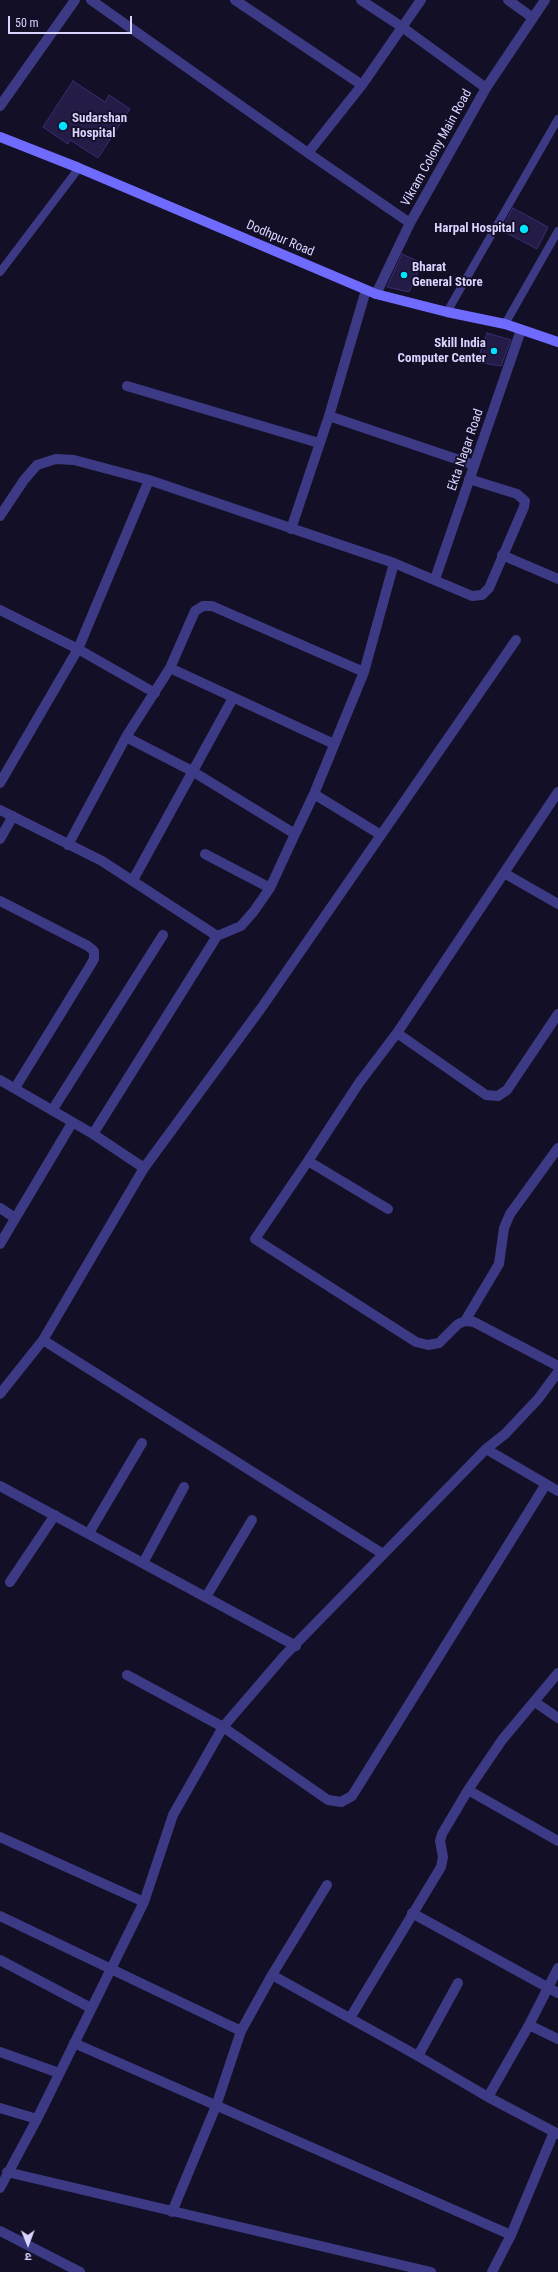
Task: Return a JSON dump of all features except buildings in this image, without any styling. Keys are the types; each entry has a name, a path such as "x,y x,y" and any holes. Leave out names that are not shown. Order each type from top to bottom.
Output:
{"street":[{"path":"0,106 75,0"},
{"path":"91,0 410,223"},
{"path":"235,0 362,86"},
{"name":"Vikram Colony Main Road","path":"360,0 402,27 486,88 371,292"},
{"path":"308,153 362,86 421,0"},
{"path":"508,0 533,18"},
{"path":"486,88 545,0"},
{"name":"Dodhpur Road","path":"0,137 79,168 371,292 447,312 505,324 558,342"},
{"path":"291,529 371,292"},
{"name":"Ekta Nagar Road","path":"435,579 521,330"},
{"path":"127,386 320,443"},
{"path":"329,416 474,465"},
{"path":"0,516 24,480 37,465 56,459 74,460 149,480 394,563 435,579 472,596 482,594 488,588 524,507 525,501 517,494 469,479"},
{"path":"0,783 78,649 149,480"},
{"path":"502,555 558,579"},
{"path":"93,1134 216,936 241,926 254,912 270,888 314,794 364,672 394,563"},
{"path":"68,845 126,737 170,668 195,610 203,606 212,606 364,672"},
{"path":"0,610 78,649 155,693"},
{"path":"0,1394 43,1340 144,1168 262,1007 516,640"},
{"path":"170,668 334,744"},
{"path":"133,880 233,698"},
{"path":"126,737 192,771 295,834"},
{"path":"558,792 397,1033 359,1083 255,1239 416,1342 428,1344 439,1343 458,1324 465,1321 474,1322 558,1366"},
{"path":"314,794 380,835"},
{"path":"0,810 68,845 102,860 216,936"},
{"path":"0,839 13,816"},
{"path":"205,854 270,888"},
{"path":"504,873 558,904"},
{"path":"0,901 88,946 94,951 94,958 90,966 15,1088"},
{"path":"53,1109 163,935"},
{"path":"397,1033 486,1095 498,1096 507,1090 558,1014"},
{"path":"0,1080 53,1109 72,1123 93,1134 144,1168"},
{"path":"0,1244 72,1123"},
{"path":"465,1321 499,1264 504,1228 510,1214 558,1148"},
{"path":"308,1161 388,1209"},
{"path":"0,1208 15,1218"},
{"path":"43,1340 383,1554"},
{"path":"0,2188 7,2172 37,2119 144,1902 173,1815 222,1727 383,1554 486,1449 505,1434 538,1399 558,1372"},
{"path":"88,1533 142,1443"},
{"path":"486,1449 558,1491"},
{"path":"127,1675 222,1727 328,1800 341,1802 352,1796 546,1484"},
{"path":"0,1486 296,1646"},
{"path":"143,1563 184,1487"},
{"path":"10,1582 55,1515"},
{"path":"206,1597 252,1520"},
{"path":"350,2018 440,1867 443,1857 440,1841 442,1834 468,1790 502,1740 558,1673"},
{"path":"535,1702 558,1718"},
{"path":"468,1790 558,1841"},
{"path":"0,1837 144,1902"},
{"path":"172,2212 216,2106 241,2031 272,1975 327,1885"},
{"path":"412,1912 558,1993"},
{"path":"0,1916 241,2031"},
{"path":"0,1960 92,2008"},
{"path":"488,2097 529,2025 558,1968"},
{"path":"272,1975 418,2056 488,2097 556,2133 511,2235 492,2272"},
{"path":"418,2056 458,1983"},
{"path":"529,2025 558,2039"},
{"path":"74,2043 511,2235"},
{"path":"0,2052 59,2073"},
{"path":"0,2108 37,2119"},
{"path":"7,2172 431,2272"},
{"path":"0,2231 80,2272"}],"lane":[{"path":"447,312 558,119"},
{"path":"0,272 79,168"},
{"path":"505,324 558,231"}],"place":[{"name":"Sudarshan Hospital","path":"63,126"},
{"name":"Harpal Hospital","path":"524,229"},
{"name":"Bharat General Store","path":"404,275"},
{"name":"Skill India Computer Center","path":"494,351"}]}
